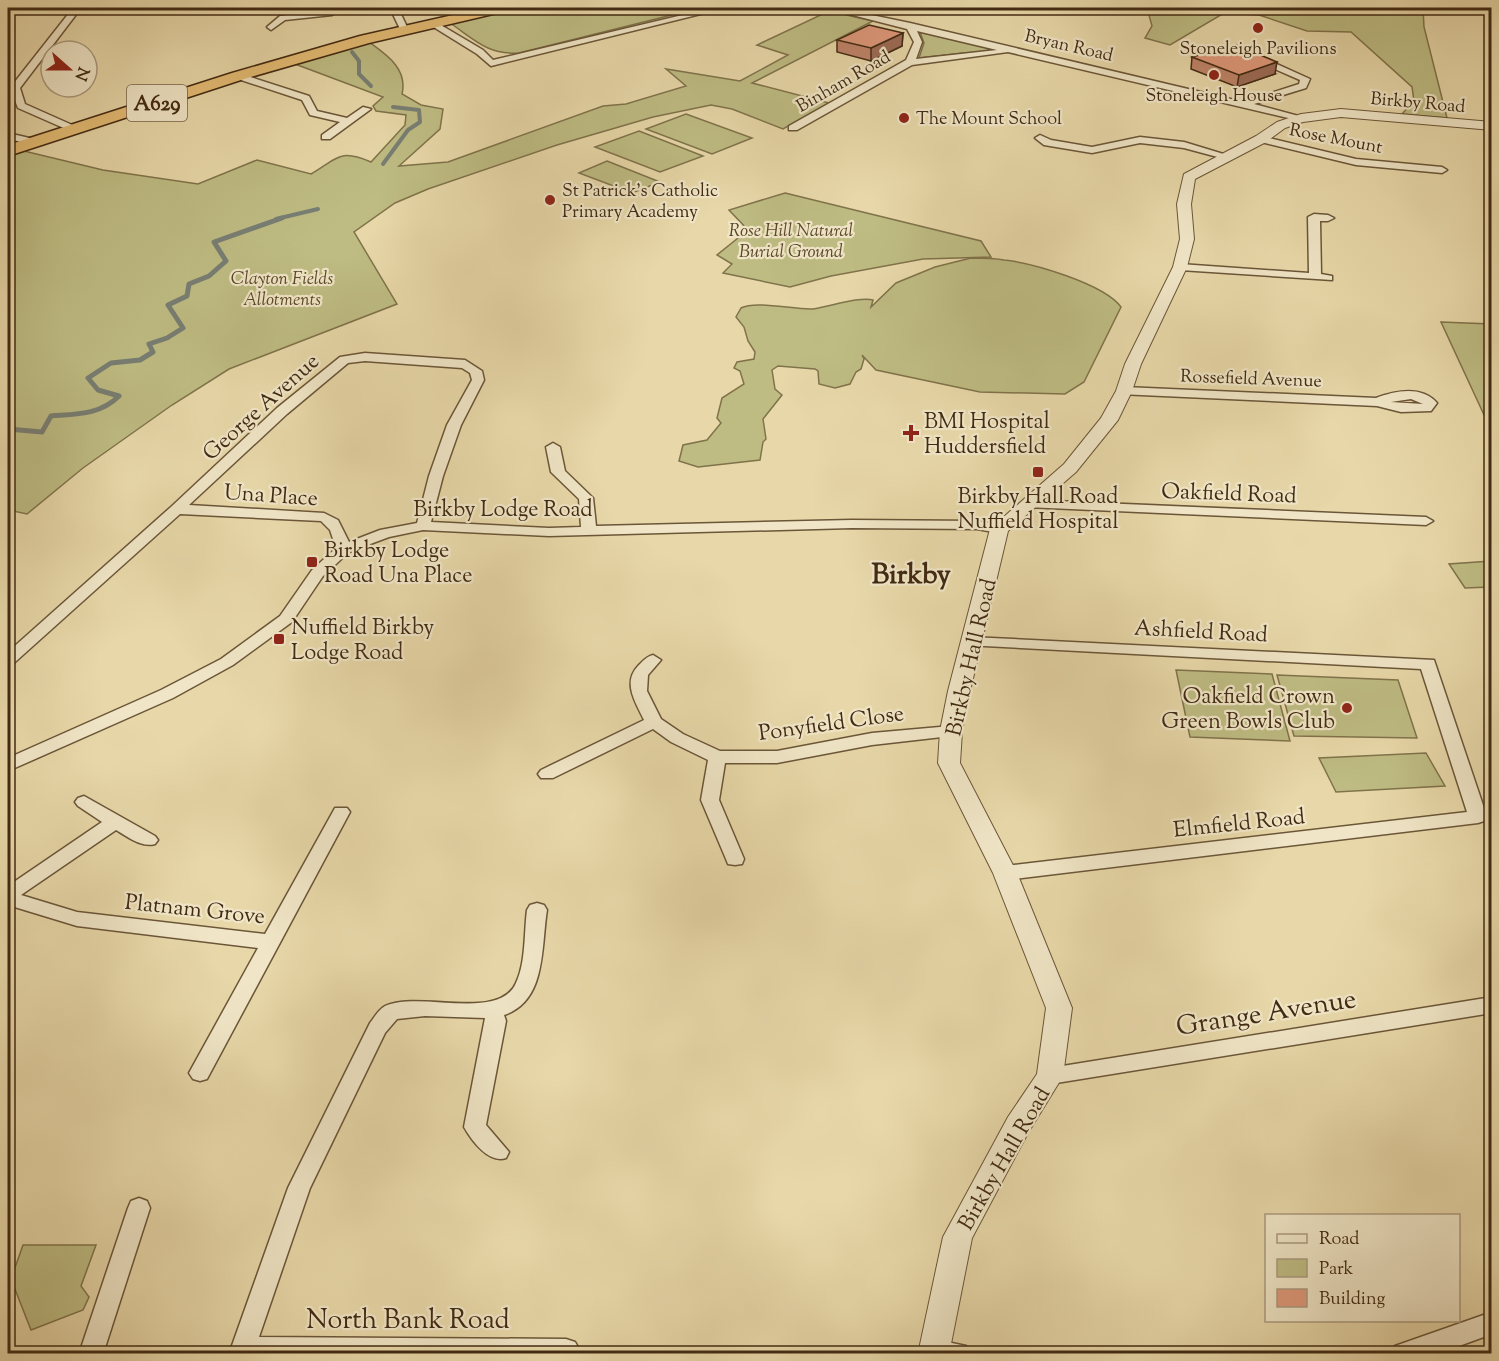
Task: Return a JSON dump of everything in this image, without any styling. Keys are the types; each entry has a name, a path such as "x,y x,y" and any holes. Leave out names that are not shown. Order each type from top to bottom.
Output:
{"highway":[{"name":"A629","path":"8,150 306,56 404,29 501,8"}],"street":[{"path":"75,130 21,106 15,88 78,8"},
{"path":"271,27 282,18 333,12 329,8"},
{"path":"394,8 404,29"},
{"path":"431,23 480,52 491,63 721,8"},
{"name":"Bryan Road","path":"830,8 1301,118"},
{"name":"Binham Road","path":"910,26 918,42 910,62"},
{"name":"Binham Road","path":"793,128 910,62 1020,51"},
{"path":"1245,53 1305,79 1303,86 1245,104"},
{"path":"238,76 306,98 313,113 347,121"},
{"path":"326,137 366,109"},
{"name":"Birkby Road","path":"1301,118 1341,113 1491,126"},
{"path":"999,529 1031,504 1070,468 1109,420 1124,391 1133,364 1180,267 1187,239 1184,204 1189,177 1261,139 1281,125 1301,118"},
{"path":"8,136 34,142"},
{"name":"Rose Mount","path":"1261,139 1356,162 1442,170"},
{"path":"1041,142 1092,150 1140,140 1184,145 1226,156"},
{"path":"1300,215 1328,218"},
{"path":"1314,217 1315,277"},
{"path":"1180,267 1328,278"},
{"name":"George Avenue","path":"8,660 177,509 282,411 344,360 365,357 465,364 476,371 478,380 454,425 436,476 423,526"},
{"name":"Rossefield Avenue","path":"1124,391 1377,402"},
{"path":"553,447 558,472 586,498 589,531"},
{"name":"Oakfield Road","path":"1031,504 1426,521"},
{"name":"Una Place","path":"177,509 324,517 333,522 339,531 344,549"},
{"name":"Birkby Lodge Road","path":"8,765 167,694 227,662 286,619 317,573 344,549 385,533 423,526 549,532 852,524 977,525 999,529"},
{"name":"Birkby Hall Road","path":"941,1352 958,1237 1018,1125 1050,1076 1059,1008 1005,873 949,764 951,731 999,529"},
{"name":"Ashfield Road","path":"972,642 1428,664 1478,817"},
{"name":"Ponyfield Close","path":"653,660 640,674 639,691 654,722 677,738 717,757 777,757 872,739 951,731"},
{"path":"547,774 654,722"},
{"path":"717,757 710,800 735,859"},
{"path":"84,802 149,840"},
{"name":"Platnam Grove","path":"8,897 77,920 271,942 341,812"},
{"name":"Elmfield Road","path":"1005,873 1478,817"},
{"path":"8,897 115,822"},
{"path":"242,1351 299,1188 376,1029 390,1012 410,1008 492,1010 513,1003 525,987 537,910"},
{"path":"200,1073 271,942"},
{"name":"Grange Avenue","path":"1050,1076 1491,1005"},
{"path":"492,1010 496,1021 475,1127 498,1152"},
{"path":"91,1353 139,1208"},
{"path":"1404,1353 1491,1323"},
{"name":"North Bank Road","path":"242,1351 566,1350 570,1353"}],"green space":[{"path":"524,8 700,8 519,53 490,49 450,23"},
{"path":"1147,8 1423,8 1424,27 1447,118 1402,114 1414,101 1412,87 1351,32 1307,31 1259,15 1224,13 1170,45 1145,38 1152,26"},
{"name":"Clayton Fields Allotments","path":"829,11 873,21 752,83 829,103 783,129 732,109 711,105 653,117 557,145 428,189 395,203 354,232 397,304 229,369 172,405 83,468 27,514 8,510 8,156 24,151 103,170 198,184 257,160 311,174 340,157 352,156 371,162 405,125 406,115 376,111 373,106 383,97 295,64 369,42 389,58 399,70 403,85 402,94 421,105 443,109 440,129 399,166 448,162 603,106 626,104 686,86 666,69 740,81 788,55 757,45"},
{"path":"920,32 1001,51 919,58 924,43"},
{"path":"686,114 752,138 712,154 646,129"},
{"path":"639,131 703,156 660,172 595,147"},
{"path":"607,161 660,182 632,193 579,173"},
{"name":"Rose Hill Natural Burial Ground","path":"785,193 981,241 991,257 923,259 831,276 790,287 723,273 732,264 717,255 748,230 729,210"},
{"path":"971,258 1000,259 1049,270 1100,290 1121,307 1084,382 1065,394 980,392 876,370 862,355 864,359 861,369 856,372 850,384 835,388 819,384 818,371 815,369 778,366 772,370 775,389 782,395 763,419 766,439 763,442 760,460 698,467 679,461 683,445 707,440 721,423 717,418 722,398 744,384 740,371 734,368 737,362 754,359 755,352 748,341 744,327 736,317 741,308 765,305 813,309 867,299 873,300 871,307 896,283 935,267"},
{"path":"1441,322 1491,324 1491,430"},
{"path":"1491,561 1491,587 1465,588 1449,564"},
{"path":"1176,670 1272,674 1290,741 1190,737"},
{"name":"Oakfield Crown Green Bowls Club","path":"1277,675 1398,680 1417,738 1294,736"},
{"path":"1426,753 1445,786 1336,792 1319,758"},
{"path":"23,1245 96,1245 81,1286 89,1297 83,1310 31,1330 11,1279"}],"building":[{"path":"869,25 903,33 871,48 837,40"},
{"path":"1236,45 1277,62 1239,75 1192,57"}],"waterway":[{"path":"352,52 359,61 359,74 371,86"},
{"path":"383,164 408,130 420,122 419,110 393,107"},
{"path":"276,219 318,209"},
{"path":"8,429 42,432 51,416 96,410 112,402 119,396 98,390 88,378 111,363 140,360 153,352 149,344 167,338 183,328 168,305 187,296 189,284 209,276 226,261 214,242 282,218"}],"place":[{"name":"Stoneleigh Pavilions","path":"1258,28"},
{"name":"Stoneleigh House","path":"1214,75"},
{"name":"The Mount School","path":"904,118"},
{"name":"St Patrick's Catholic Primary Academy","path":"550,200"},
{"name":"BMI Hospital Huddersfield","path":"911,433"},
{"name":"Birkby Hall Road Nuffield Hospital","path":"1038,472"},
{"name":"Birkby Lodge Road Una Place","path":"312,562"},
{"name":"Nuffield Birkby Lodge Road","path":"279,639"},
{"name":"Oakfield Crown Green Bowls Club","path":"1347,708"}],"district":[{"name":"Birkby","path":"911,573"}]}
